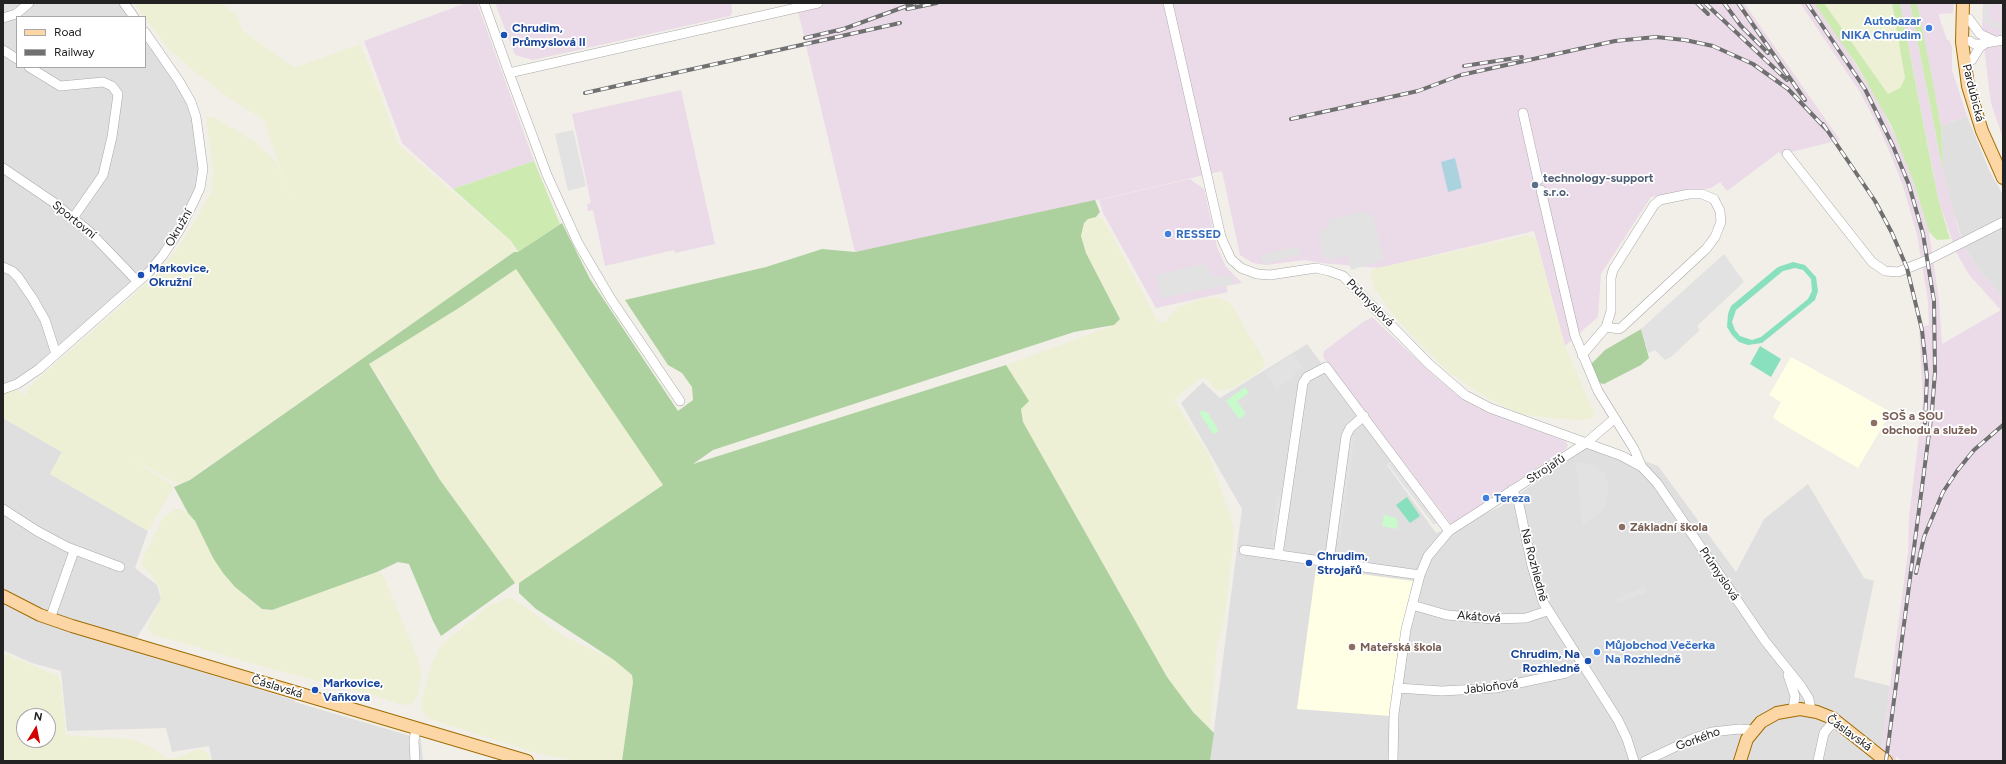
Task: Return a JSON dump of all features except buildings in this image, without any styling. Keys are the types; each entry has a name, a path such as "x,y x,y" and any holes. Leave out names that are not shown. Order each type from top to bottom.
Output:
{"main road":[{"name":"Pardubická","path":"1963,3 1968,86 1990,152 2003,178"},
{"name":"Pardubická","path":"1970,3 1966,42 1972,60 1983,113 2003,163"},
{"name":"Čáslavská","path":"3,596 50,619 527,761"},
{"name":"Čáslavská","path":"1740,761 1744,744 1753,730 1761,722 1772,715 1793,709 1811,711 1835,720 1886,761"}],"street":[{"path":"3,18 16,14 30,3"},
{"path":"124,3 133,16"},
{"path":"484,3 547,175 578,243 611,300 680,401"},
{"path":"509,73 818,3"},
{"name":"Průmyslová","path":"1168,3 1221,237 1231,259 1241,268 1257,274 1270,275 1316,268 1329,270 1343,276 1433,368 1465,395 1508,416 1622,456 1642,467 1658,483 1764,641 1805,691 1811,711"},
{"path":"1969,19 1988,40"},
{"name":"Okružní","path":"3,389 30,375 138,282 163,255 182,225 200,188 203,169 198,124 191,102 179,81 146,33"},
{"path":"1966,42 1974,38 2003,40"},
{"path":"1972,60 1980,47 1988,40"},
{"path":"3,50 16,59"},
{"path":"31,68 60,86 103,82 112,86 118,94 112,137 104,173 73,218"},
{"path":"1523,113 1538,180"},
{"path":"1787,154 1872,262 1887,272 1898,272 1928,260 2003,222"},
{"name":"Sportovní","path":"3,168 73,218 103,244 138,282"},
{"name":"Průmyslová","path":"1541,190 1575,336 1592,380 1614,419 1634,449 1642,467"},
{"path":"1582,355 1606,327 1611,311 1611,278 1613,270 1656,202 1664,199 1694,194 1706,195 1714,200 1720,211 1721,222 1715,236 1706,249 1622,327 1619,329 1606,327"},
{"path":"3,267 12,271 18,277 33,299 44,320 56,354"},
{"path":"1278,555 1302,386 1305,379 1326,367 1449,531"},
{"path":"1329,562 1346,436 1350,428 1364,416"},
{"name":"Strojařů","path":"1393,761 1397,688 1406,629 1420,575 1431,552 1449,531 1586,443 1614,419"},
{"name":"Na Rozhledně","path":"1512,490 1518,500 1532,566 1547,611 1622,726 1634,761"},
{"path":"3,509 37,531 74,551 120,567"},
{"path":"1244,550 1420,575"},
{"path":"50,619 74,551"},
{"name":"Akátová","path":"1412,605 1447,615 1494,619 1526,618 1547,611"},
{"name":"Průmyslová","path":"1781,663 1789,676 1794,692 1793,709"},
{"name":"Jabloňová","path":"1397,688 1442,691 1496,688 1566,673 1582,664"},
{"path":"1818,761 1821,749 1830,735 1835,720"},
{"path":"415,761 414,742 416,728"},
{"name":"Gorkého","path":"1645,761 1706,734 1725,730 1753,730"}],"shaded area":[{"path":"3,3 120,3 130,16 16,16 16,68 146,68 146,37 186,97 194,119 198,142 199,183 184,214 163,249 138,277 48,356 15,382 3,388"},
{"path":"134,3 204,3 224,5 236,14 243,31 292,66 297,67 360,44 399,145 510,241 514,252 183,484 178,484 128,457 174,486 148,531 50,474 62,452 3,418 3,391 14,388 25,395 30,386 154,277 178,248 212,190 213,169 206,117 214,117 255,142 270,156 278,165 293,207 264,120 226,96 188,66 167,47 146,19 146,16 144,16"},
{"path":"466,3 477,3 534,161 453,189 402,143 364,41"},
{"path":"495,3 731,3 732,13 730,16 533,60 515,55"},
{"path":"796,3 1744,3 1840,140 1791,152 1783,157 1779,152 1727,191 1720,182 1711,188 1651,197 1601,274 1598,317 1565,346 1534,231 1380,268 1321,263 1305,260 1266,265 1253,263 1240,255 1222,171 1012,220 855,252"},
{"path":"1800,3 1814,3 1844,45 1881,106 1903,153 1929,232 1939,300 1942,344 2001,310 1970,276 1956,252 1939,202 1900,3 1910,3 1943,171 1957,226 1965,248 1979,270 2003,298 2003,761 1902,761 1896,756 1896,761 1880,761 1908,551 1909,517 1923,401 1919,327 1929,325 1928,301 1917,235 1903,186 1880,130 1860,92"},
{"path":"1824,3 1892,3 1905,78 1900,88 1888,94"},
{"path":"1917,3 1954,3 1953,13 1939,14 1947,40 1949,40 1952,47 1952,70 1967,116 1941,126"},
{"path":"1983,3 2003,3 2003,138 1991,103 1982,28"},
{"path":"1983,3 1989,3 1989,19 1993,23 2003,22 2003,28 1992,28 1987,23 1983,23"},
{"path":"681,90 715,244 675,253 674,250 605,266 593,210 588,211 587,204 591,203 572,114"},
{"path":"1967,116 1989,170 2003,195 2003,298 1979,270 1965,248 1949,199 1943,171 1941,126"},
{"path":"573,130 586,186 568,191 555,134"},
{"path":"1190,179 1204,189 1217,247 1226,267 1242,283 1226,286 1228,292 1156,308 1103,213 1099,200"},
{"path":"1366,211 1367,216 1373,215 1384,260 1351,270 1347,256 1327,261 1326,255 1323,256 1318,236 1323,230 1330,226 1328,220"},
{"path":"1097,217 1103,218 1158,322 1165,322 1178,307 1202,299 1216,297 1230,303 1264,360 1264,366 1258,373 1235,387 1226,390 1216,390 1206,378 1202,378 1174,400 1209,455 1233,524 1234,534 1228,592 1223,626 1217,644 1210,729 1193,712 1167,677 1023,422 1021,409 1006,365 1114,325 1120,319 1086,253 1081,236 1084,223 1088,219"},
{"path":"1528,235 1536,238 1565,346 1594,413 1594,417 1585,420 1558,419 1520,414 1482,395 1447,371 1415,339 1393,315 1374,287 1370,276 1373,269"},
{"path":"1299,246 1301,254 1263,264 1261,255"},
{"path":"1724,254 1744,282 1697,326 1700,330 1671,357 1665,360 1655,350 1648,353 1641,329"},
{"path":"1204,264 1214,277 1232,276 1233,284 1161,298 1156,275"},
{"path":"516,268 663,485 519,583 515,583 440,480 379,377 369,364 462,306"},
{"path":"1372,317 1431,373 1456,394 1488,412 1565,441 1568,445 1566,449 1451,524 1323,357 1324,351"},
{"path":"1307,344 1393,460 1387,465 1436,533 1500,507 1595,442 1658,466 1736,572 1764,519 1808,484 1864,578 1874,581 1854,677 1890,686 1880,761 1210,761 1242,509 1181,403 1203,382 1220,398"},
{"path":"1294,353 1303,367 1294,373 1296,376 1276,389 1265,373"},
{"path":"1791,357 1891,412 1858,468 1779,422 1773,417 1781,402 1769,395"},
{"path":"3,418 62,452 50,474 148,531 135,568 157,585 161,599 129,650 294,700 295,702 421,739 423,761 212,761 209,746 172,752 166,728 67,731 61,671 32,663 3,650"},
{"path":"1349,435 1355,436 1340,541 1335,541"},
{"path":"1393,461 1439,521 1434,525 1388,465"},
{"path":"1576,463 1588,463 1600,469 1604,473 1608,484 1607,501 1604,509 1582,527"},
{"path":"1277,496 1283,496 1277,540 1271,539"},
{"path":"175,509 188,513 195,521 213,558 223,573 245,596 265,611 272,610 380,572 384,577 419,661 421,677 418,695 413,704 401,705 376,696 268,668 151,634 148,625 161,599 160,589 153,577 141,564 163,518"},
{"name":"Mateřská škola","path":"1316,568 1413,581 1403,624 1390,716 1297,709"},
{"path":"1645,587 1647,592 1617,603 1616,599"},
{"path":"508,598 516,600 565,637 614,660 632,675 633,682 622,761 572,761 530,751 427,718 422,710 422,700 431,666 441,645 490,605"},
{"path":"3,653 58,676 61,684 66,735 131,739 149,746 167,759 177,758 196,750 202,750 209,755 210,761 3,761"}],"green space":[{"path":"1814,3 1824,3 1888,94 1900,88 1905,78 1892,3 1900,3 1939,202 1950,239 1937,240 1929,232 1914,183 1891,125 1857,65"},
{"path":"1910,3 1917,3 1927,52 1941,126 1943,171"},
{"path":"534,161 560,224 518,252 511,241 453,189"},
{"path":"1095,200 1100,212 1096,217 1088,219 1084,223 1081,236 1086,253 1120,319 1114,325 1074,332 713,450 693,464 1006,365 1029,401 1021,409 1023,422 1167,677 1193,712 1214,733 1210,761 622,761 633,682 632,675 614,660 536,609 519,593 519,583 663,485 516,269 462,306 369,364 440,480 515,583 441,636 433,621 409,564 398,562 377,572 272,610 262,609 235,587 223,573 213,558 195,521 188,513 174,487 190,480 514,252 518,252 562,223 590,279 678,411 693,400 692,387 682,373 668,365 625,300 766,267 822,249 855,252"},
{"path":"1793,262 1805,265 1816,277 1818,291 1815,300 1762,343 1748,345 1739,342 1727,327 1728,314 1731,306 1778,267","holes":["1795,268 1803,270 1811,279 1812,291 1808,299 1761,337 1752,340 1740,336 1735,330 1732,322 1736,310 1783,271"]},
{"path":"1641,329 1649,358 1641,365 1604,384 1599,383 1591,364 1605,350"},
{"path":"1760,346 1781,359 1771,377 1750,364"},
{"path":"1245,387 1249,393 1237,401 1246,414 1239,419 1226,401"},
{"path":"1202,410 1208,413 1218,429 1217,433 1213,434 1201,416 1200,412"},
{"path":"1407,497 1420,516 1410,523 1396,505"},
{"path":"1384,515 1396,518 1398,521 1397,529 1382,526"}],"water":[{"path":"1455,158 1462,188 1448,192 1441,162"}],"railway":[{"path":"838,31 915,3"},
{"path":"907,9 937,3"},
{"path":"1697,3 1708,14"},
{"path":"1705,3 1787,80"},
{"path":"1724,3 1741,26 1768,53"},
{"path":"1738,3 1805,100"},
{"path":"1807,3 1865,89 1893,146 1909,185 1923,234 1934,301 1935,372 1932,411 1886,761"},
{"path":"585,93 900,23"},
{"path":"805,38 843,29"},
{"path":"1291,119 1418,91 1461,75 1615,41 1656,37 1685,40 1713,46 1753,64 1788,89 1826,129"},
{"path":"1464,66 1522,57"},
{"path":"1823,124 1875,201 1892,233 1907,268 1922,330 1927,377 1925,423"},
{"path":"1916,573 1924,537 1943,492 1957,471 1974,450 2003,425"}],"place":[{"name":"Autobazar NIKA Chrudim","path":"1929,28"},
{"name":"Chrudim, Průmyslová II","path":"504,35"},
{"name":"technology-support s.r.o.","path":"1535,185"},
{"name":"RESSED","path":"1168,234"},
{"name":"Markovice, Okružní","path":"141,275"},
{"name":"SOŠ a SOU obchodu a služeb","path":"1874,423"},
{"name":"Tereza","path":"1486,498"},
{"name":"Základní škola","path":"1622,527"},
{"name":"Chrudim, Strojařů","path":"1309,563"},
{"name":"Mateřská škola","path":"1352,647"},
{"name":"Můjobchod Večerka Na Rozhledně","path":"1597,652"},
{"name":"Chrudim, Na Rozhledně","path":"1588,661"},
{"name":"Markovice, Vaňkova","path":"315,690"}]}
